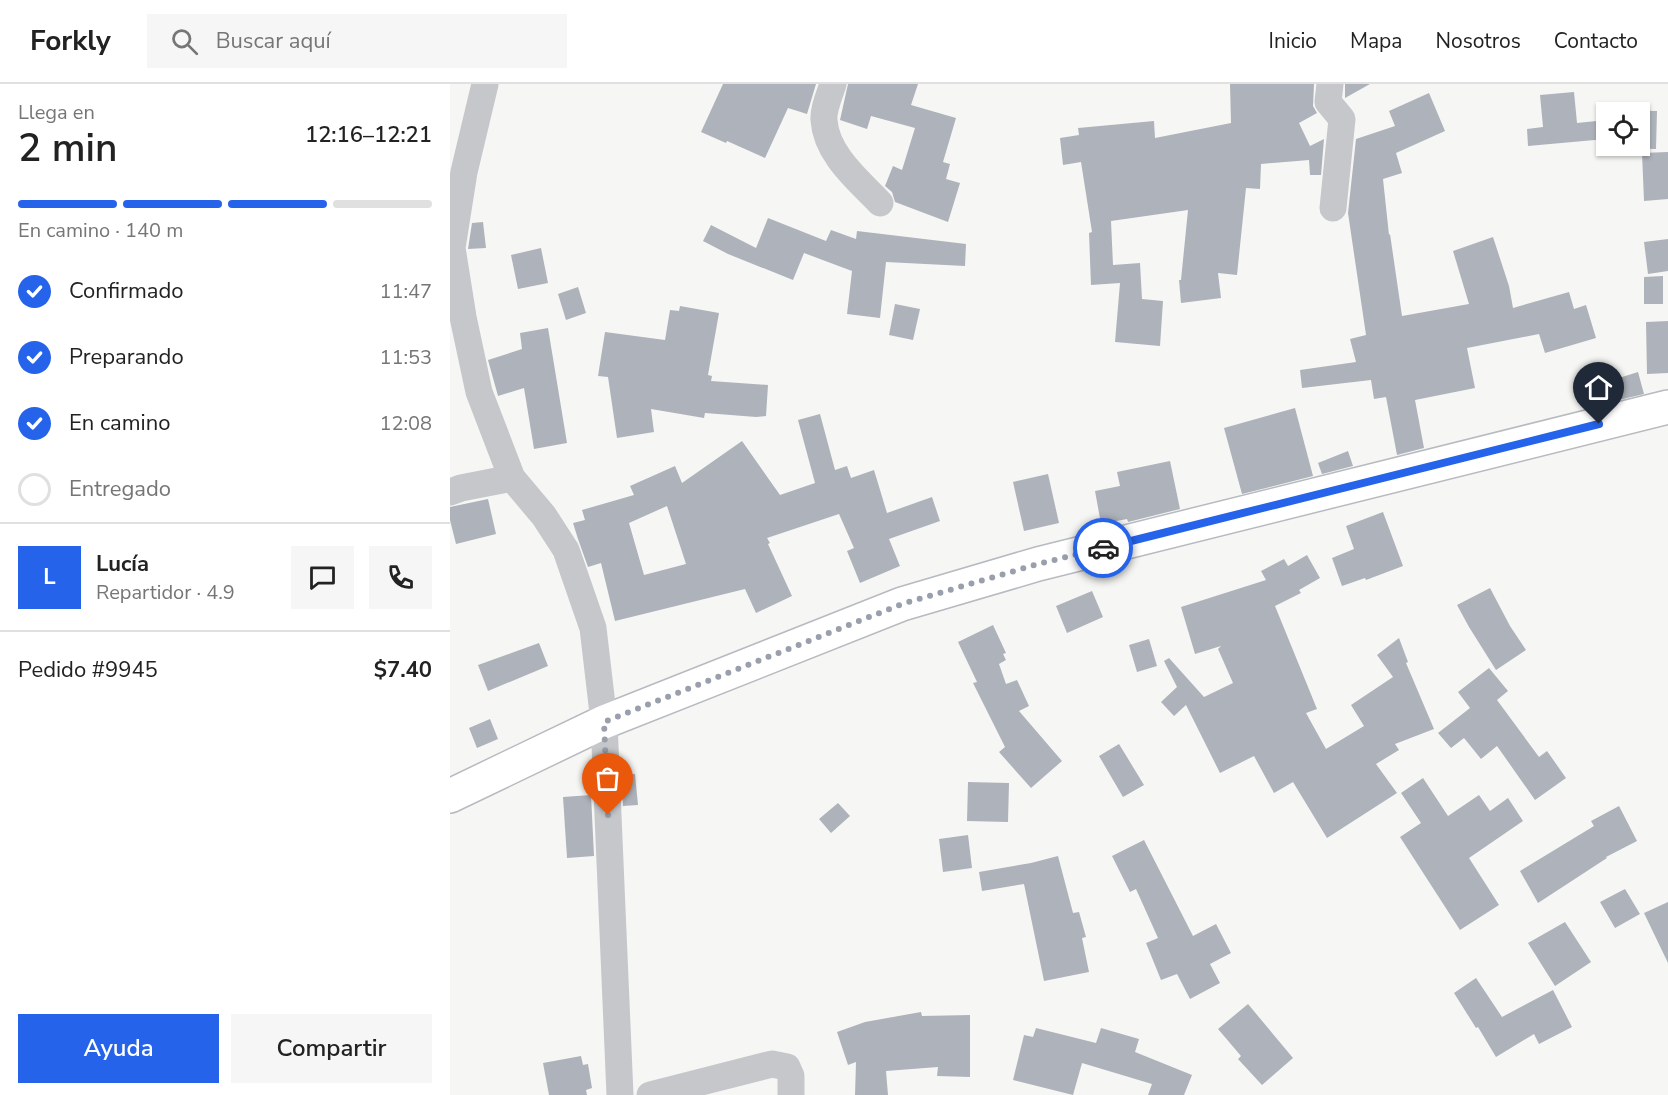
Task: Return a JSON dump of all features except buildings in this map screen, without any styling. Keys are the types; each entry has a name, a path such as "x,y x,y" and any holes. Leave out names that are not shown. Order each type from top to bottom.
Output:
{"street":[{"path":"485,84 464,172 452,248 463,317 479,392 512,478 544,516 567,550 593,628 604,722 620,1095"},
{"path":"833,84 823,119 830,142 847,169 880,202"},
{"path":"1330,84 1328,102 1342,119 1333,208"},
{"path":"450,796 604,722 902,604 1038,564 1668,407"},
{"path":"450,492 512,478"},
{"path":"650,1095 772,1064 788,1067 791,1076 791,1095"}],"way so far":[{"path":"608,815 604,722 902,604 1038,564 1103,548"}],"route":[{"path":"1103,548 1599,424"}]}
